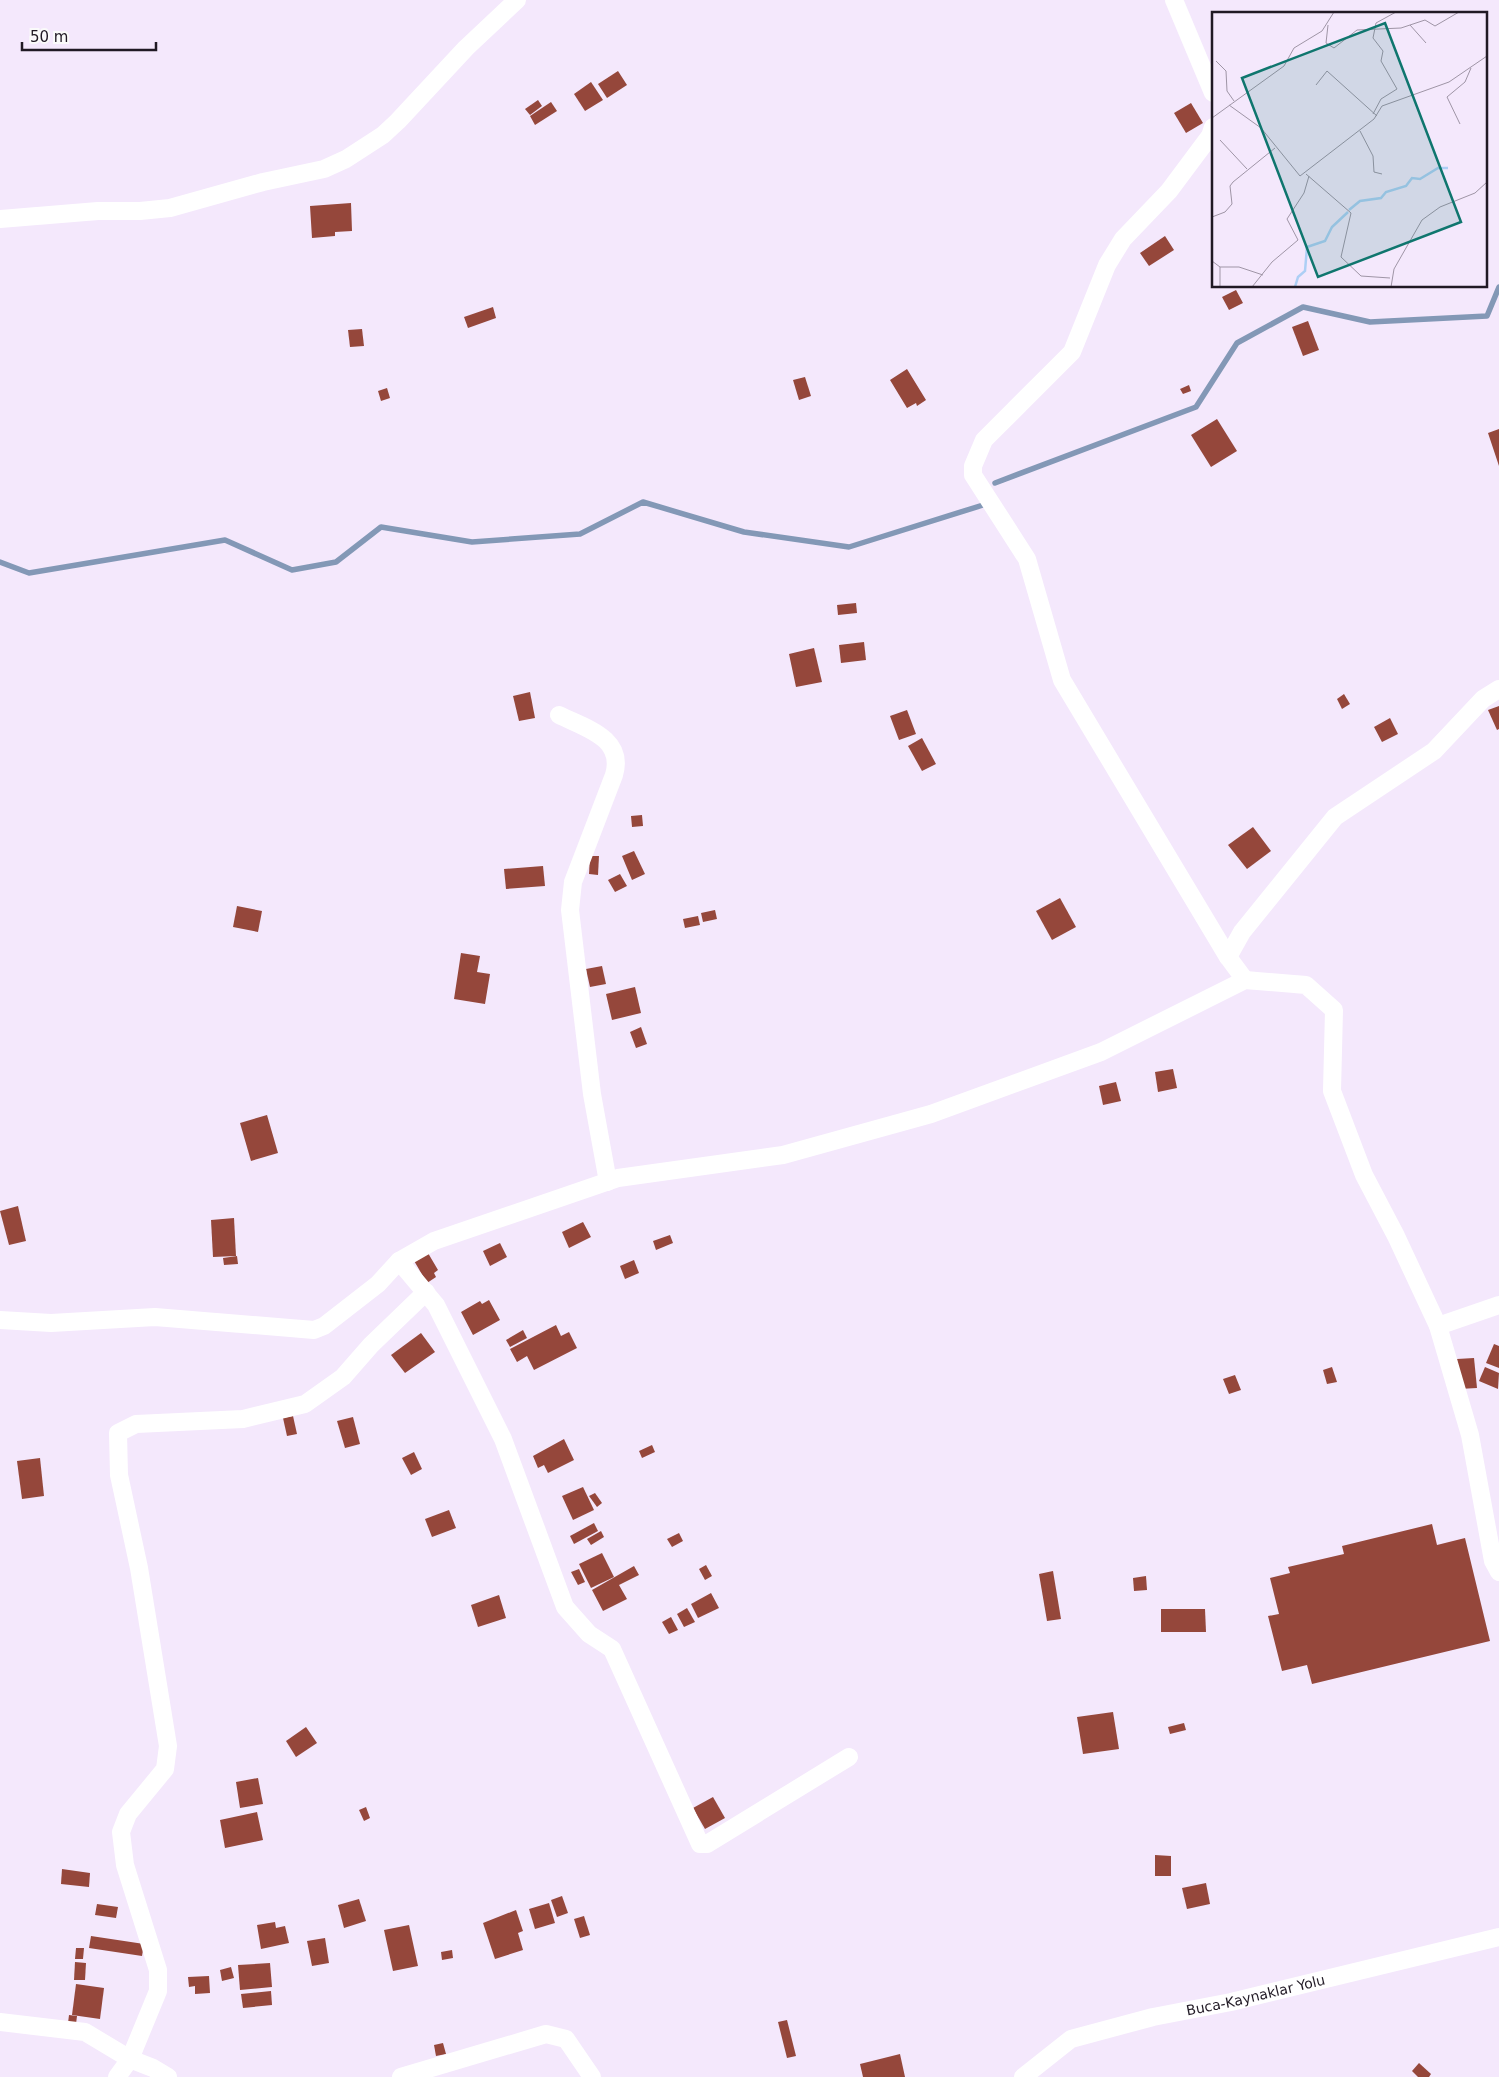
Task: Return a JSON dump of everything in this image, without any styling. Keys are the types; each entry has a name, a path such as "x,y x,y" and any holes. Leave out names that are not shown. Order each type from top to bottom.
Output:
{"street":[{"path":"0,219 98,211 140,212 170,208 263,182 324,169 346,159 383,135 466,48 517,0"},
{"path":"1174,0 1212,90"},
{"path":"1212,131 1169,191 1123,239 1107,265 1072,352 984,440 973,466 973,475 1027,559 1062,680 1228,957 1245,980"},
{"path":"1228,957 1242,932 1335,817 1434,751 1483,699 1499,690"},
{"path":"559,716 597,733 613,747 617,761 614,775 573,882 570,910 592,1094 608,1182"},
{"path":"0,1320 51,1323 156,1317 314,1330 324,1326 378,1284 399,1260 434,1241 618,1178 783,1155 931,1114 1101,1052 1245,980 1306,985 1334,1010 1332,1090 1364,1175 1396,1236 1438,1326 1470,1436 1493,1561 1499,1572"},
{"path":"399,1260 436,1305 503,1438 565,1607 589,1634 612,1649 700,1844 707,1844 848,1757"},
{"path":"117,2077 130,2059 158,1991 158,1970 125,1865 121,1832 128,1814 165,1769 168,1746 139,1568 119,1475 118,1433 136,1424 243,1419 305,1404 343,1377 426,1292"},
{"path":"1438,1326 1499,1305"},
{"name":"Buca-Kaynaklar Yolu","path":"1023,2077 1071,2039 1152,2017 1231,2002 1499,1937"},
{"path":"0,2022 84,2032 130,2059 153,2068 168,2077"},
{"path":"401,2077 546,2034 566,2039 592,2077"}],"building":[{"path":"618,71 627,85 607,98 598,84"},
{"path":"591,82 603,100 585,111 574,94"},
{"path":"538,100 542,106 530,115 525,109"},
{"path":"551,102 557,111 535,125 530,116"},
{"path":"1191,103 1203,123 1186,133 1174,113"},
{"path":"351,203 352,231 335,232 335,236 312,238 310,206"},
{"path":"1165,236 1174,250 1149,266 1140,253"},
{"path":"1236,290 1243,303 1229,310 1222,297"},
{"path":"493,307 496,318 468,328 464,317"},
{"path":"1308,321 1319,350 1303,356 1292,327"},
{"path":"362,329 364,346 350,347 348,330"},
{"path":"907,369 926,400 917,406 916,403 907,408 890,380"},
{"path":"805,377 811,396 799,400 793,380"},
{"path":"1189,385 1191,391 1183,394 1180,389"},
{"path":"387,388 390,398 381,401 378,391"},
{"path":"1217,419 1237,451 1211,467 1191,435"},
{"path":"1499,429 1499,466 1488,433"},
{"path":"856,603 857,613 838,615 837,605"},
{"path":"864,642 866,660 841,663 839,645"},
{"path":"814,648 822,682 796,687 789,654"},
{"path":"530,692 535,718 519,721 513,696"},
{"path":"1344,694 1350,704 1342,709 1337,699"},
{"path":"1499,706 1499,729 1497,730 1488,710"},
{"path":"907,710 916,734 899,740 890,716"},
{"path":"1390,718 1398,734 1382,742 1374,727"},
{"path":"922,738 936,764 922,771 908,746"},
{"path":"642,815 643,826 632,827 631,816"},
{"path":"1253,827 1271,851 1247,869 1228,845"},
{"path":"634,851 645,874 632,880 622,856"},
{"path":"590,856 599,856 598,875 589,874"},
{"path":"543,866 545,886 506,889 504,869"},
{"path":"620,874 627,886 615,892 608,880"},
{"path":"1060,898 1076,927 1052,940 1036,911"},
{"path":"237,906 262,911 258,932 233,927"},
{"path":"715,910 717,919 703,922 701,913"},
{"path":"698,916 700,925 685,928 683,919"},
{"path":"461,953 480,956 477,972 490,974 485,1004 454,999"},
{"path":"602,966 606,984 590,987 586,969"},
{"path":"635,987 641,1013 612,1020 606,994"},
{"path":"641,1027 647,1044 636,1048 630,1032"},
{"path":"1173,1069 1177,1088 1158,1092 1155,1072"},
{"path":"1116,1082 1121,1101 1103,1105 1099,1086"},
{"path":"267,1115 278,1153 251,1161 240,1123"},
{"path":"18,1206 26,1241 9,1245 0,1211"},
{"path":"234,1218 236,1256 213,1257 211,1220"},
{"path":"583,1222 591,1237 569,1248 562,1232"},
{"path":"670,1235 673,1243 656,1250 653,1241"},
{"path":"500,1243 507,1257 490,1266 483,1251"},
{"path":"428,1253 438,1270 434,1273 436,1277 427,1283 413,1259"},
{"path":"237,1256 238,1264 224,1265 223,1258"},
{"path":"634,1260 639,1273 625,1279 620,1266"},
{"path":"489,1300 500,1320 473,1335 461,1312 480,1301 482,1304"},
{"path":"556,1325 561,1336 569,1332 577,1348 534,1370 527,1356 517,1362 510,1349"},
{"path":"523,1330 527,1338 510,1347 506,1340"},
{"path":"421,1333 435,1352 405,1373 391,1355"},
{"path":"1494,1344 1499,1346 1499,1368 1486,1363"},
{"path":"1474,1358 1477,1388 1459,1389 1457,1359"},
{"path":"1332,1367 1337,1382 1327,1384 1323,1370"},
{"path":"1485,1367 1499,1373 1498,1389 1479,1381"},
{"path":"1235,1375 1241,1390 1229,1394 1223,1379"},
{"path":"293,1416 297,1434 287,1436 283,1418"},
{"path":"353,1417 360,1444 345,1448 337,1421"},
{"path":"564,1439 574,1460 548,1473 544,1465 538,1468 533,1456"},
{"path":"652,1445 655,1452 642,1458 639,1451"},
{"path":"414,1452 422,1469 411,1475 402,1458"},
{"path":"40,1458 44,1496 22,1499 17,1461"},
{"path":"583,1487 594,1510 573,1520 562,1496"},
{"path":"595,1493 602,1503 597,1507 589,1496"},
{"path":"449,1510 456,1528 432,1537 425,1519"},
{"path":"594,1523 598,1531 574,1544 570,1536"},
{"path":"1432,1524 1437,1545 1465,1538 1490,1641 1312,1684 1307,1665 1282,1671 1268,1616 1279,1614 1270,1578 1290,1573 1288,1567 1344,1554 1342,1546"},
{"path":"601,1531 604,1537 591,1545 587,1539"},
{"path":"679,1533 683,1541 672,1547 667,1539"},
{"path":"602,1553 614,1577 591,1588 579,1564"},
{"path":"706,1565 712,1576 705,1580 699,1569"},
{"path":"634,1566 639,1575 619,1585 627,1599 603,1611 592,1590"},
{"path":"579,1569 585,1582 578,1585 571,1572"},
{"path":"1053,1571 1061,1619 1047,1621 1039,1574"},
{"path":"1146,1576 1147,1590 1134,1591 1133,1578"},
{"path":"711,1593 719,1608 698,1618 691,1604"},
{"path":"499,1595 506,1618 478,1627 471,1605"},
{"path":"687,1608 695,1622 684,1627 677,1614"},
{"path":"1161,1609 1205,1609 1206,1632 1161,1632"},
{"path":"671,1617 678,1630 669,1634 662,1622"},
{"path":"1113,1712 1119,1749 1083,1754 1077,1717"},
{"path":"1184,1723 1186,1730 1170,1734 1168,1727"},
{"path":"306,1727 317,1743 296,1757 286,1741"},
{"path":"258,1778 263,1804 240,1808 236,1782"},
{"path":"713,1797 725,1818 705,1829 693,1808"},
{"path":"366,1807 370,1818 364,1821 359,1810"},
{"path":"257,1812 263,1840 225,1848 220,1820"},
{"path":"1155,1855 1171,1856 1171,1876 1155,1876"},
{"path":"62,1869 90,1873 89,1887 61,1884"},
{"path":"1206,1883 1210,1904 1187,1909 1182,1888"},
{"path":"562,1896 568,1913 557,1917 551,1900"},
{"path":"359,1899 366,1921 344,1928 338,1905"},
{"path":"549,1903 555,1923 535,1929 529,1909"},
{"path":"97,1904 118,1907 116,1918 95,1915"},
{"path":"516,1910 523,1931 518,1933 523,1950 495,1959 483,1923"},
{"path":"584,1916 590,1935 580,1938 574,1919"},
{"path":"275,1922 276,1928 285,1926 289,1943 261,1949 257,1925"},
{"path":"409,1925 418,1966 393,1971 384,1930"},
{"path":"91,1936 144,1944 142,1956 89,1948"},
{"path":"325,1938 329,1963 312,1966 307,1941"},
{"path":"76,1948 84,1948 83,1959 75,1959"},
{"path":"452,1950 453,1958 442,1960 441,1952"},
{"path":"75,1962 86,1963 85,1980 74,1980"},
{"path":"270,1963 272,1987 240,1990 238,1965"},
{"path":"231,1967 234,1978 222,1981 220,1970"},
{"path":"209,1976 210,1993 195,1994 195,1986 189,1987 188,1977"},
{"path":"76,1984 104,1988 100,2019 72,2015"},
{"path":"271,1991 272,2005 243,2008 241,1994"},
{"path":"69,2015 77,2016 76,2024 68,2023"},
{"path":"787,2020 796,2056 787,2058 778,2022"},
{"path":"443,2043 446,2054 436,2056 434,2045"},
{"path":"900,2054 905,2077 863,2077 860,2064"},
{"path":"1419,2063 1431,2074 1429,2077 1418,2077 1412,2071"}],"waterway":[{"path":"995,483 1196,407 1237,343 1303,307 1370,322 1487,316 1499,287"},
{"path":"0,562 29,573 225,540 292,570 336,562 381,527 472,542 580,534 643,502 744,532 849,547 983,505"}]}
